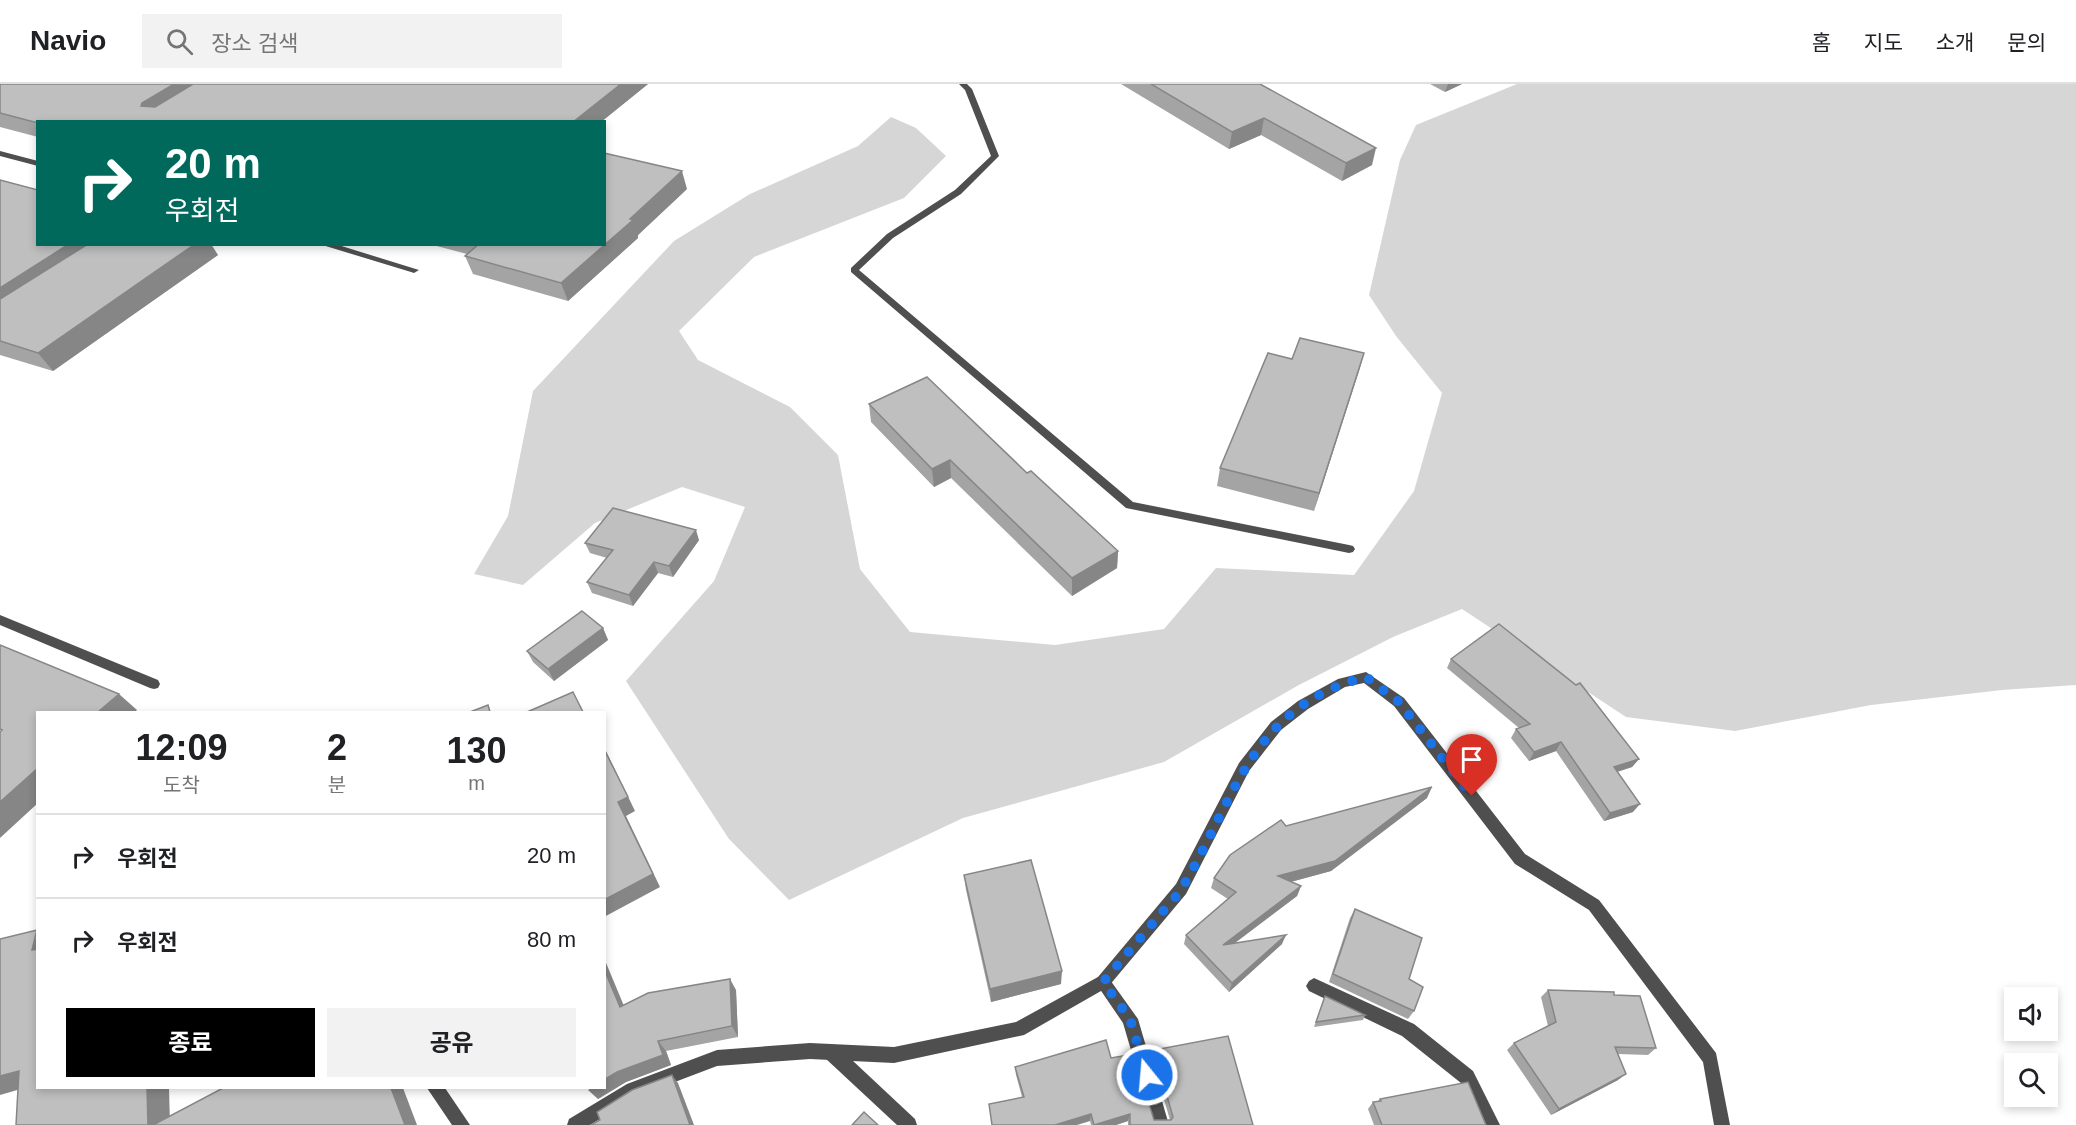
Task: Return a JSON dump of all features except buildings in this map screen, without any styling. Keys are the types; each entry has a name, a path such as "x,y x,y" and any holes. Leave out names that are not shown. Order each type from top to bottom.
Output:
{"street":[{"path":"963,84 968,89 995,156 958,192 890,236 854,270 1130,505 1349,549"},
{"path":"0,153 36,163"},
{"path":"330,246 414,270"},
{"path":"0,620 154,684"},
{"path":"575,1125 633,1090 717,1058 810,1051 894,1055 1018,1029 1103,982 1181,889 1244,767 1276,726 1303,705 1342,684 1366,677 1399,702 1520,859 1594,905 1710,1059 1722,1125"},
{"path":"1103,982 1130,1019 1161,1125"},
{"path":"1314,986 1408,1030 1467,1077 1492,1125"},
{"path":"831,1052 909,1125"},
{"path":"436,1089 462,1125"}],"shaded area":[{"path":"1517,84 2076,84 2076,685 2002,690 1871,705 1735,731 1626,717 1462,609 1393,637 1297,686 1164,762 963,818 789,900 729,839 626,681 714,581 745,507 682,487 595,523 523,585 474,574 508,516 533,391 674,241 750,194 858,146 891,117 916,128 946,156 904,198 754,257 679,331 698,360 790,407 838,455 860,569 910,632 1055,645 1164,629 1216,568 1354,575 1414,491 1442,393 1396,336 1369,295 1400,160 1416,125"}],"route":[{"path":"1147,1075 1130,1019 1103,982 1181,889 1244,767 1276,726 1303,705 1342,684 1366,677 1399,702 1472,796"}]}
